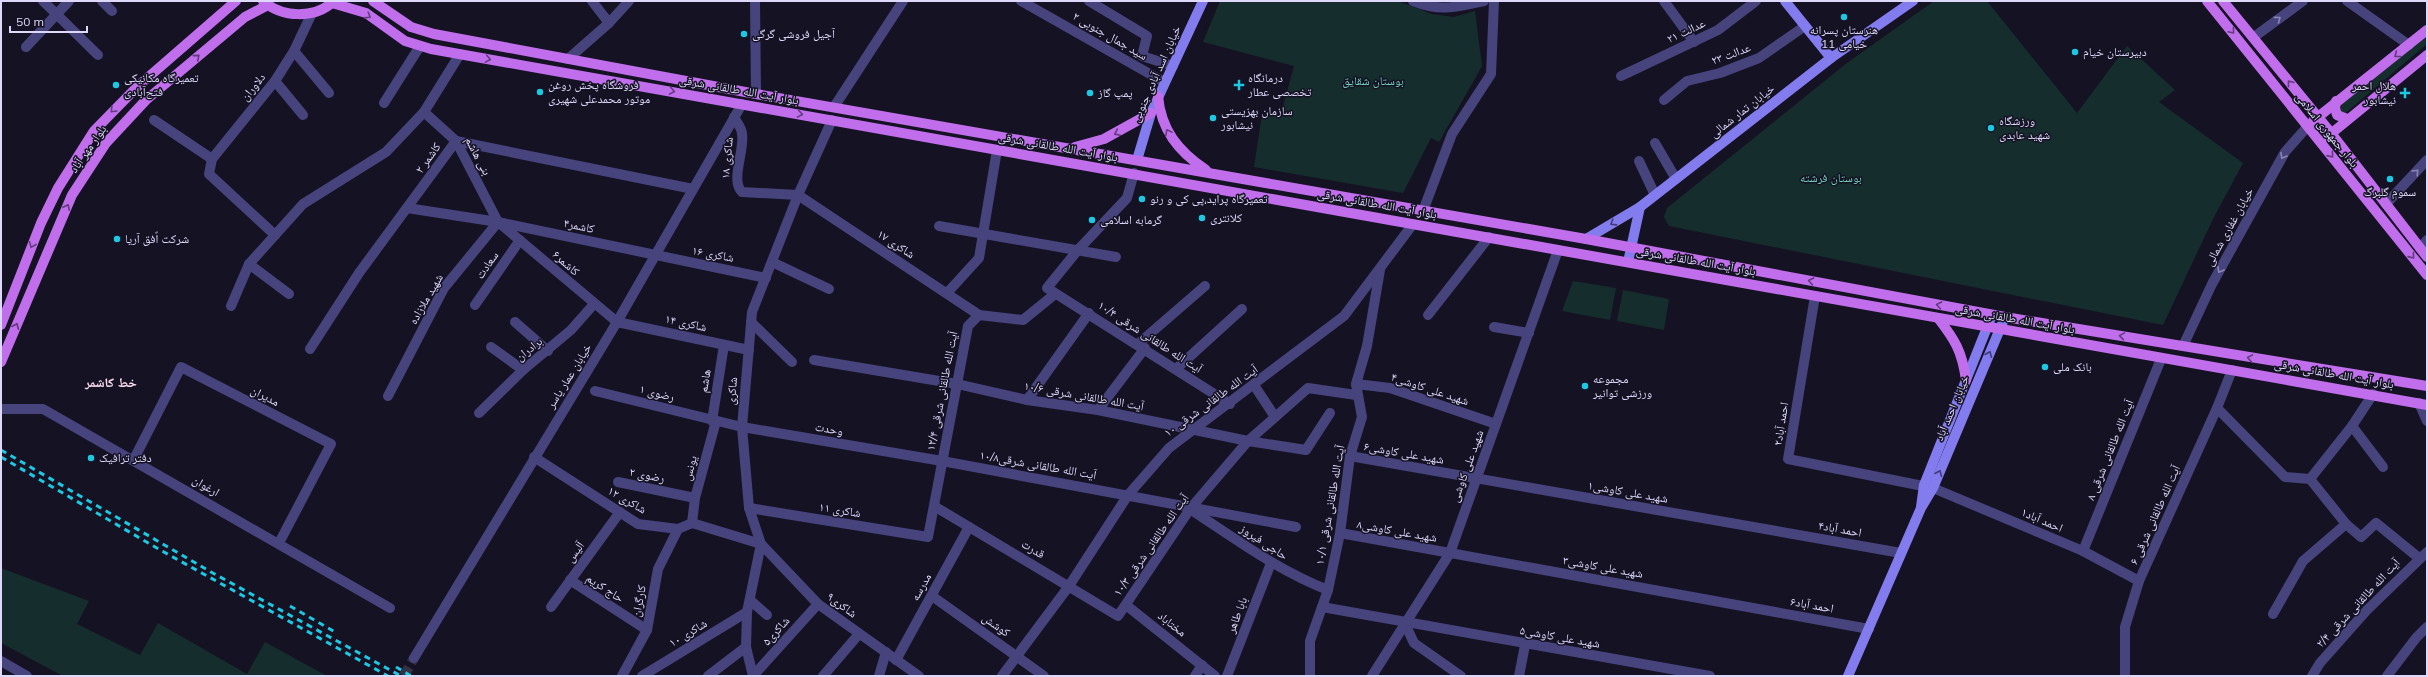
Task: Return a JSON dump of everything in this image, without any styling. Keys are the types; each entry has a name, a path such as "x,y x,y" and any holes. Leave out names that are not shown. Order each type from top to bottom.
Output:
{"main road":[{"name":"بلوار مهر آباد","path":"1,325 41,223 58,188 94,131 138,87 236,1"},
{"name":"بلوار آیت الله طالقانی شرقی","path":"373,1 411,27 434,34 834,108 1071,148 1631,247 1992,315 2396,382 2422,385"},
{"name":"خیابان اسد آبادی جنوبی","path":"1137,160 1151,113 1158,96 1203,1"},
{"path":"1785,1 1831,58"},
{"name":"خیابان تمار شمالی","path":"1586,239 1640,207 1831,58 1913,1"},
{"name":"بلوار جمهوری اسلامی","path":"2207,1 2427,275"},
{"name":"بلوار جمهوری اسلامی","path":"2223,1 2254,37 2386,204 2423,244 2427,257"},
{"name":"بلوار آیت الله طالقانی شرقی","path":"333,2 366,13 405,41 420,46 460,54 1134,173 1938,318 1986,328 2373,394 2423,404"},
{"path":"266,3 282,12 297,14 312,13 333,2"},
{"name":"بلوار مهر آباد","path":"1,362 72,195 106,143 146,100 245,16 266,3"},
{"path":"2308,126 2336,101 2427,30"},
{"path":"2321,143 2347,119 2426,58"},
{"path":"1158,96 1160,113 1173,140 1182,152 1210,173"},
{"path":"2336,101 2335,108 2337,114 2347,119"},
{"path":"1071,148 1104,139 1151,113"},
{"path":"1134,173 1137,160"},
{"path":"1628,262 1640,207"},
{"name":"خیابان احمد آباد","path":"1848,676 1921,508 1966,380 1992,315"},
{"name":"خیابان احمد آباد","path":"1928,487 2005,317"},
{"path":"1938,318 1957,344 1963,356 1966,380"},
{"path":"2422,385 2427,378"}],"street":[{"path":"42,1 98,55"},
{"path":"26,47 69,1"},
{"path":"102,1 112,11"},
{"path":"592,1 610,22"},
{"path":"568,59 610,22 629,1"},
{"path":"755,1 756,94"},
{"path":"834,108 903,1"},
{"name":"سید جمال جنوبی ۲","path":"1021,1 1164,82"},
{"path":"1089,1 1147,36 1142,56 1173,66"},
{"path":"1413,1 1430,8 1453,8 1484,1"},
{"path":"1423,211 1452,134 1491,74 1494,1"},
{"path":"1664,1 1694,42"},
{"name":"عدالت ۲۱","path":"1621,76 1718,30 1756,1"},
{"path":"2254,37 2303,1"},
{"path":"2347,1 2409,45"},
{"name":"دلاوران","path":"275,235 209,174 212,158 275,82 294,51 312,13"},
{"name":"عدالت ۲۳","path":"1664,100 1687,81 1720,73 1759,58 1805,26"},
{"path":"384,103 420,46"},
{"path":"294,51 329,92"},
{"path":"231,306 249,264 303,204 386,152 424,112 460,54"},
{"path":"275,82 303,115"},
{"name":"خیابان عمار یاسر","path":"414,658 534,457 617,322 742,104"},
{"name":"بنی هاشم","path":"424,112 456,141 498,222"},
{"name":"شاکری ۱۸","path":"734,117 742,133 737,179 740,190 754,194 798,196"},
{"path":"154,120 212,158"},
{"name":"شاکری","path":"753,676 746,647 747,612 761,544 749,508 742,427 752,312 798,196 832,120"},
{"name":"خیابان غفاری شمالی","path":"2183,346 2212,284 2285,152 2308,126"},
{"name":"کاشمر ۲","path":"310,348 359,273 456,141 693,189"},
{"path":"1655,143 1676,179"},
{"path":"948,292 979,258 997,150"},
{"path":"2386,204 2427,160"},
{"path":"1639,161 1655,195"},
{"path":"979,315 1023,320 1055,294 1047,288 1077,250 1127,198 1134,173"},
{"name":"شاکری ۱۷","path":"798,196 948,292 979,315"},
{"name":"کاشمر۴","path":"407,208 498,222 655,256"},
{"name":"کاشمر۶","path":"498,222 617,322"},
{"name":"شهید ملازاده","path":"388,396 444,288 498,222"},
{"name":"آیت الله طالقانی شرقی ۱۰","path":"1002,676 1016,655 1069,586 1128,495 1169,448 1191,430 1254,386 1344,316 1413,224"},
{"path":"939,226 1116,257"},
{"path":"1428,315 1489,237"},
{"name":"سعادت","path":"475,305 520,240"},
{"name":"شهید علی کاوشی","path":"1372,676 1450,553 1558,250"},
{"name":"شاکری ۱۶","path":"655,256 766,278"},
{"path":"772,262 829,289"},
{"path":"249,264 289,294"},
{"name":"آیت الله طالقانی شرقی ۱۰/۱","path":"1310,676 1310,642 1328,590 1340,534 1350,456 1362,417 1356,395 1356,384 1367,346 1380,268"},
{"path":"1098,410 1142,346 1205,286"},
{"name":"آیت الله طالقانی شرقی ۱۰/۴","path":"1055,294 1142,346 1230,404"},
{"name":"احمد آباد۲","path":"1815,296 1788,458 1928,487"},
{"name":"برادران","path":"479,413 523,370 548,351 571,330 594,304"},
{"path":"1176,369 1242,309"},
{"path":"1027,400 1089,313"},
{"name":"آیت الله طالقانی شرقی ۱۲/۴","path":"928,537 968,326 979,315"},
{"path":"515,322 548,351"},
{"name":"شاکری ۱۴","path":"617,322 749,350"},
{"path":"751,322 792,362"},
{"path":"1494,327 1529,332"},
{"name":"هاشم","path":"714,421 724,345"},
{"path":"491,347 523,370"},
{"name":"آیت الله طالقانی شرقی ۸","path":"2083,551 2161,359"},
{"name":"آیت الله طالقانی شرقی ۱۰/۶","path":"814,360 957,384 1027,400 1098,410 1248,441 1306,450 1330,413"},
{"name":"مدیران","path":"134,459 180,367 331,444 279,543"},
{"name":"آیت الله طالقانی شرقی ۶","path":"2124,676 2125,627 2139,581 2217,408 2232,370"},
{"name":"شهید علی کاوشی۴","path":"1356,384 1390,388 1496,424"},
{"path":"1254,386 1276,417"},
{"name":"آیت الله طالقانی شرقی ۱۰/۳","path":"1118,616 1190,509 1248,441 1308,388 1356,395"},
{"name":"رضوی ۱","path":"595,391 714,421"},
{"path":"2310,479 2352,426 2373,394"},
{"path":"2423,404 2427,421"},
{"path":"2217,408 2285,477 2310,479 2346,524 2362,537 2376,523 2423,555"},
{"name":"ارغوان","path":"1,409 43,409 134,459 390,608"},
{"name":"وحدت","path":"714,421 942,461"},
{"name":"یونس","path":"692,523 696,498 714,421"},
{"path":"2352,426 2382,467"},
{"name":"شهید علی کاوشی۶","path":"1350,456 1477,479"},
{"name":"شاکری ۱۲","path":"534,457 638,524 678,529"},
{"name":"آیت الله طالقانی شرقی۱۰/۸","path":"942,461 1128,495 1190,509 1296,527"},
{"name":"شهید علی کاوشی۱","path":"1477,479 1774,531"},
{"name":"رضوی ۲","path":"618,482 696,498"},
{"name":"احمد آباد۱","path":"1928,487 2083,551 2139,581"},
{"name":"قدرت","path":"934,506 1118,616"},
{"name":"شاکری ۱۱","path":"749,508 928,537"},
{"name":"حاجی فیروز","path":"1190,509 1271,563 1298,578 1328,590"},
{"name":"آلیس","path":"551,607 620,512"},
{"path":"678,529 692,523 761,544"},
{"path":"2273,614 2303,561 2346,524"},
{"name":"مدرسه","path":"896,660 969,527"},
{"name":"کارگران","path":"622,676 646,630 658,569 678,529"},
{"name":"احمد آباد۴","path":"1774,531 1901,553"},
{"name":"شهید علی کاوشی۸","path":"1340,534 1450,553"},
{"name":"شاکری۹","path":"761,544 818,604 919,676"},
{"name":"شهید علی کاوشی۳","path":"1450,553 1751,607"},
{"name":"آیت الله طالقانی شرقی ۲/۴","path":"2312,676 2320,663 2367,610 2423,555"},
{"name":"بابا طاهر","path":"1227,676 1271,563"},
{"name":"حاج کریم","path":"570,580 646,630"},
{"name":"کوشش","path":"932,596 1044,676"},
{"path":"750,600 767,615"},
{"name":"شاکری۵","path":"753,676 818,604"},
{"name":"مختاباد","path":"1126,605 1202,664 1215,676"},
{"name":"شهید علی کاوشی۵","path":"1322,607 1405,624 1710,676"},
{"name":"احمد آباد۶","path":"1751,607 1869,629"},
{"name":"شاکری ۱۰","path":"642,676 747,612"},
{"path":"1405,624 1414,643 1461,676"},
{"path":"2387,676 2416,638 2427,627"},
{"path":"823,676 859,634"},
{"path":"1518,676 1524,645"},
{"path":"708,676 746,647"},
{"path":"879,676 886,652"},
{"path":"1,661 27,676"},
{"path":"1195,676 1202,664"}],"green space":[{"name":"بوستان شقایق","path":"1220,1 1398,1 1432,14 1454,17 1475,11 1482,66 1439,142 1431,138 1403,193 1254,167 1262,114 1280,117 1294,66 1203,42"},
{"name":"بوستان فرشته","path":"1934,1 1987,1 2077,113 2127,46 2175,90 2159,102 2243,163 2213,219 2163,325 1669,226 1664,217 1667,208 1847,63"},
{"path":"2427,36 2427,44 2342,116 2340,108 2343,103"},
{"path":"1573,281 1616,288 1610,320 1562,311"},
{"path":"1623,290 1669,299 1664,330 1617,321"},
{"path":"1,568 89,601 77,624 140,655 158,623 247,674 265,642 327,676 63,676 1,643"}],"tunnel":[{"path":"404,676 414,658"}],"railway":[{"path":"1,450 211,572 401,676"},
{"path":"1,457 162,551 388,676"},
{"path":"290,606 335,632"},
{"path":"396,667 411,676"}],"place":[{"name":"هنرستان پسرانه خیامی 11","path":"1844,17"},
{"name":"آجیل فروشی گرگی","path":"744,34"},
{"name":"دبیرستان خیام","path":"2075,52"},
{"name":"تعمیرگاه مکانیکی فتح‌آبادی","path":"116,85"},
{"name":"درمانگاه تخصصی عطار","path":"1239,85"},
{"name":"فروشگاه پخش روغن موتور محمدعلی شهیری","path":"540,92"},
{"name":"پمپ گاز","path":"1090,93"},
{"name":"هلال احمر نیشابور","path":"2405,93"},
{"name":"سازمان بهزیستی نیشابور","path":"1213,118"},
{"name":"ورزشگاه شهید عابدی","path":"1991,128"},
{"name":"سموم گلبرگ","path":"2390,179"},
{"name":"تعمیرگاه پراید،پی کی و رنو","path":"1142,199"},
{"name":"کلانتری","path":"1202,218"},
{"name":"گرمابه اسلامی","path":"1092,220"},
{"name":"شرکت اٌفق آریا","path":"117,239"},
{"name":"بانک ملی","path":"2045,367"},
{"name":"مجموعه ورزشی توانیر","path":"1585,386"},
{"name":"دفتر ترافیک","path":"91,458"}],"district":[{"name":"خط کاشمر","path":"111,382"}]}
